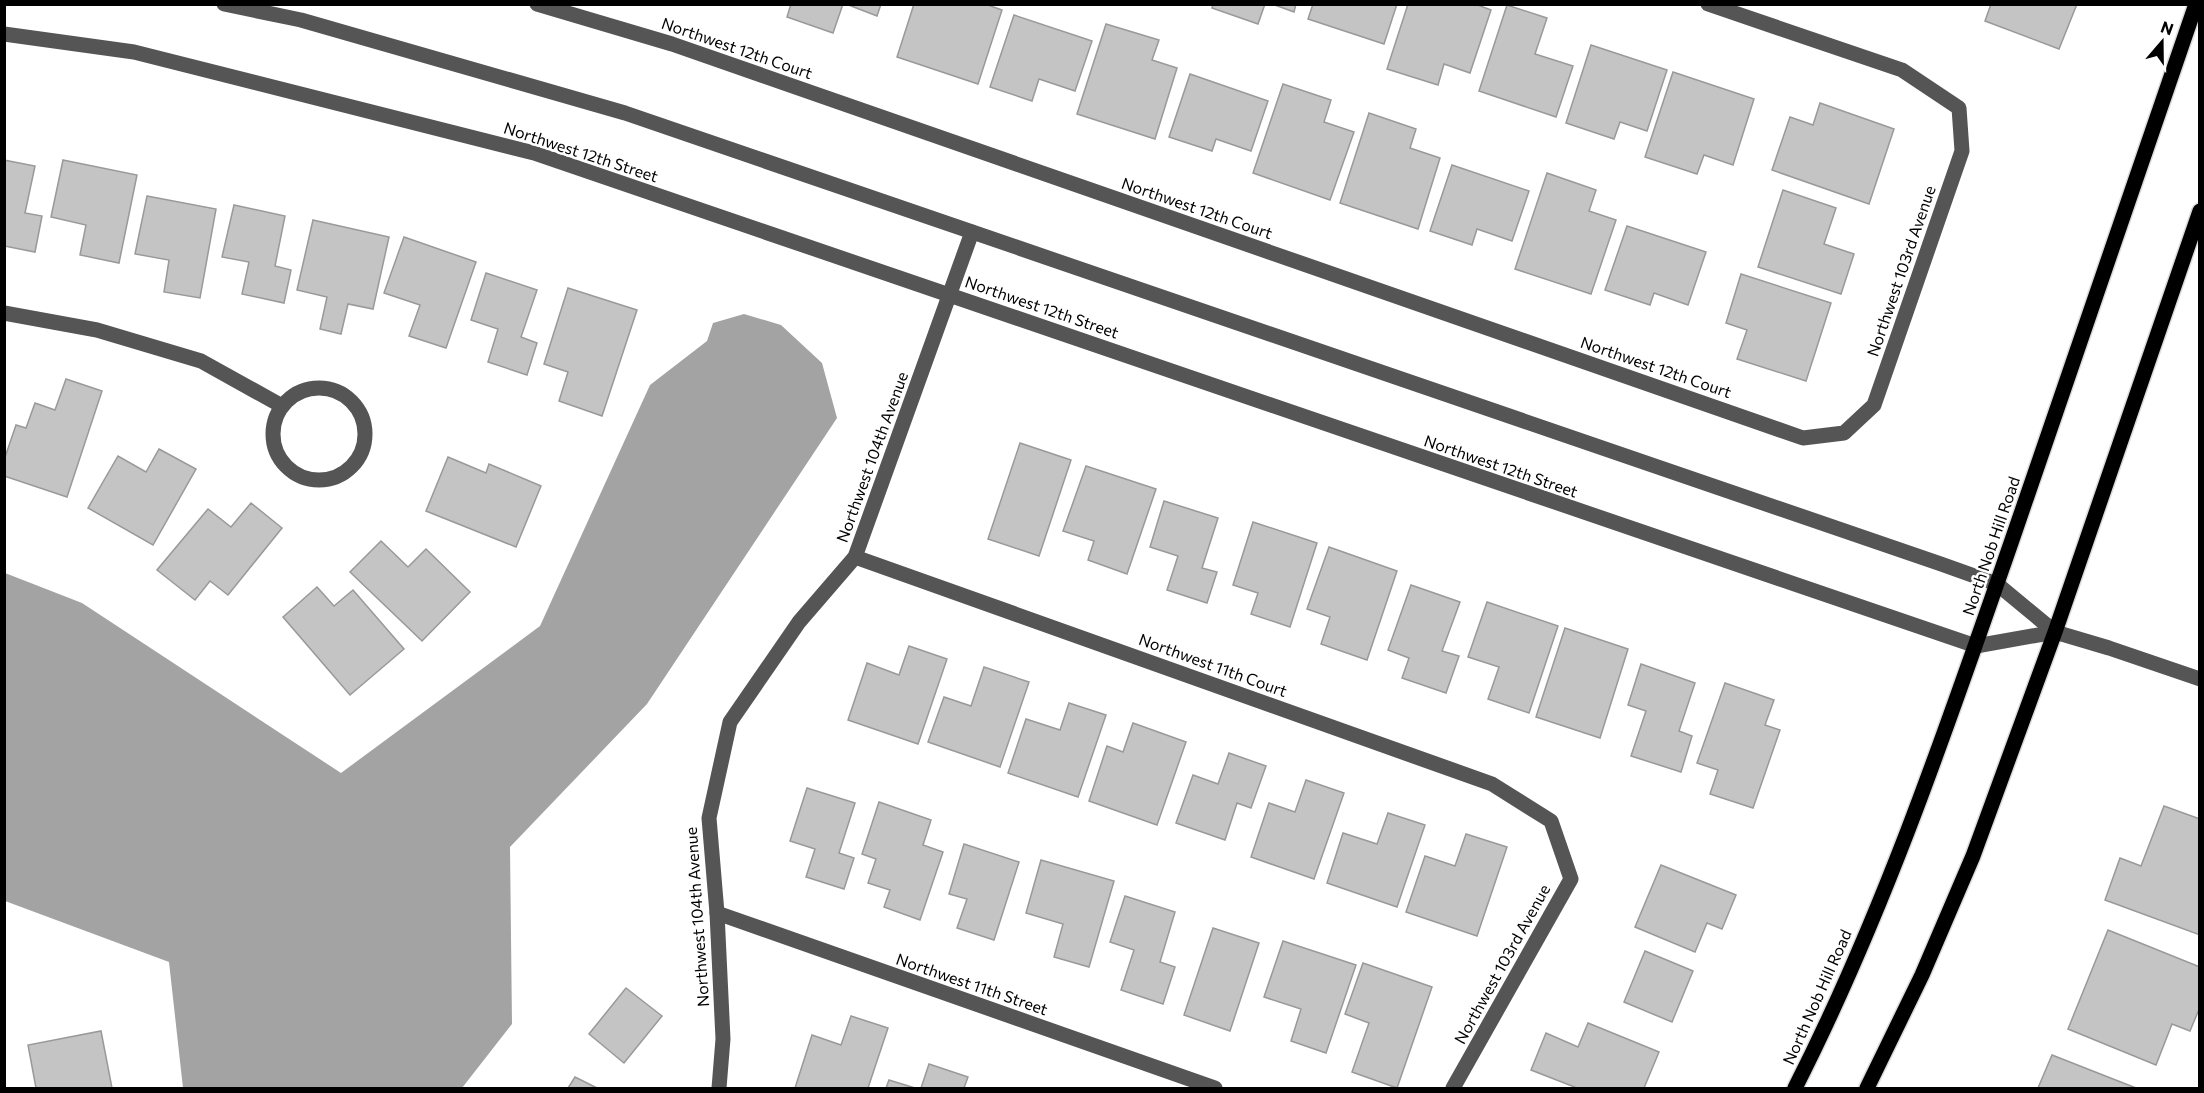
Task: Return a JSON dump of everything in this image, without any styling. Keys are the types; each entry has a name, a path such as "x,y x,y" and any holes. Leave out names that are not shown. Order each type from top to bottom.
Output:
{"main road":[{"name":"North Nob Hill Road","path":"1795,1089 1833,1014 1904,837 1976,646 2196,4"},
{"path":"1867,1089 1922,975 1973,856 2055,633 2199,210"}],"street":[{"name":"Northwest 12th Street","path":"224,4 301,21 625,113 1996,584 2055,633 2109,648 2199,679"},
{"name":"Northwest 12th Court","path":"537,4 672,44 1803,438 1844,433"},
{"name":"Northwest 103rd Avenue","path":"1708,4 1902,70 1959,108 1962,151 1874,405 1844,433"},
{"name":"Northwest 12th Street","path":"4,34 134,52 534,153 1976,646 2055,633"},
{"name":"Northwest 104th Avenue","path":"719,1089 723,1039 717,913 709,818 730,722 799,622 855,556 972,232"},
{"path":"4,313 97,330 201,361 282,406"},
{"path":"322,388 350,399 359,410 366,439 362,453 354,465 343,475 328,480 312,480 297,475 284,465 276,452 272,436 274,420 282,406 294,395 308,389 322,388"},
{"name":"Northwest 11th Court","path":"855,556 1492,784 1551,822"},
{"name":"Northwest 103rd Avenue","path":"1453,1089 1571,879 1551,822"},
{"name":"Northwest 11th Street","path":"717,913 1215,1089"}],"shaded area":[{"path":"744,314 781,325 822,363 837,418 647,704 510,847 512,1024 462,1088 183,1088 169,962 5,901 5,573 82,603 341,773 540,626 650,385 707,341 713,323"}],"building":[{"path":"791,4 843,4 833,33 787,17"},
{"path":"846,4 881,4 877,16"},
{"path":"914,4 985,4 1002,10 978,84 897,57"},
{"path":"1213,4 1265,4 1258,24 1212,8"},
{"path":"1272,4 1296,4 1294,12"},
{"path":"1313,4 1397,4 1384,44 1308,19"},
{"path":"1408,4 1475,4 1491,10 1470,73 1444,64 1438,85 1387,69"},
{"path":"1991,4 2077,4 2059,49 1985,21"},
{"path":"1507,5 1547,18 1535,54 1573,66 1556,117 1479,91"},
{"path":"1014,15 1092,41 1075,91 1039,79 1032,101 990,87"},
{"path":"1106,24 1159,40 1152,60 1177,68 1155,139 1077,114"},
{"path":"1591,45 1667,70 1647,131 1620,122 1614,139 1566,123"},
{"path":"1673,72 1754,99 1733,165 1704,155 1697,174 1645,157"},
{"path":"1190,74 1268,101 1251,151 1216,139 1212,151 1169,137"},
{"path":"1283,84 1331,100 1324,122 1354,132 1330,200 1253,173"},
{"path":"1820,103 1894,129 1869,204 1772,170 1790,117 1813,125"},
{"path":"1369,113 1416,129 1410,148 1440,158 1418,229 1340,203"},
{"path":"4,160 35,166 25,213 42,216 35,252 4,246"},
{"path":"63,160 137,175 119,263 80,255 86,225 51,217"},
{"path":"1452,165 1529,191 1512,241 1477,229 1472,245 1430,231"},
{"path":"1547,173 1596,190 1589,211 1616,220 1591,294 1515,269"},
{"path":"1783,190 1836,208 1824,244 1854,254 1841,294 1758,267"},
{"path":"147,196 216,209 200,298 164,292 169,260 135,254"},
{"path":"234,205 285,216 275,266 291,270 284,303 242,294 249,262 222,257"},
{"path":"313,220 389,237 373,309 348,304 341,334 320,329 327,297 297,290"},
{"path":"1627,226 1706,252 1688,305 1654,293 1650,305 1605,290"},
{"path":"404,237 476,262 446,348 409,336 420,305 384,293"},
{"path":"486,273 537,290 521,337 537,343 527,375 488,362 498,329 471,320"},
{"path":"1741,274 1831,303 1806,381 1737,359 1747,330 1726,323"},
{"path":"568,288 637,310 602,416 559,401 568,372 544,364"},
{"path":"66,379 102,391 67,497 4,476 4,460 16,425 26,428 35,403 55,410"},
{"path":"1020,443 1071,460 1039,556 988,539"},
{"path":"159,449 196,469 153,545 88,508 118,456 146,472"},
{"path":"448,457 486,473 489,464 541,486 516,547 426,511"},
{"path":"1086,466 1156,489 1127,574 1088,560 1094,541 1063,531"},
{"path":"1164,501 1218,518 1202,568 1217,572 1207,603 1167,590 1178,556 1150,547"},
{"path":"251,503 282,528 228,595 210,581 195,600 157,570 208,509 231,527"},
{"path":"1253,522 1317,543 1290,627 1251,614 1258,593 1233,585"},
{"path":"381,541 408,567 426,549 470,592 422,641 350,572"},
{"path":"1329,547 1397,571 1367,660 1321,644 1330,617 1307,609"},
{"path":"1411,585 1460,602 1442,651 1459,656 1446,693 1402,678 1409,658 1388,650"},
{"path":"317,587 334,606 353,590 404,649 350,695 283,617"},
{"path":"1487,602 1558,626 1529,713 1488,699 1499,667 1468,657"},
{"path":"1565,628 1628,649 1600,738 1536,717"},
{"path":"909,646 947,659 918,744 848,720 867,663 899,675"},
{"path":"1641,664 1695,683 1679,731 1692,736 1681,772 1631,756 1646,711 1628,705"},
{"path":"984,667 1029,682 1000,767 928,742 944,697 971,706"},
{"path":"1725,683 1774,700 1765,725 1780,730 1753,808 1710,794 1718,770 1697,763"},
{"path":"1069,703 1106,715 1078,797 1008,773 1026,719 1060,730"},
{"path":"1133,723 1186,742 1157,825 1089,801 1107,746 1123,752"},
{"path":"1229,753 1266,766 1251,808 1237,803 1225,840 1176,823 1193,775 1218,784"},
{"path":"1306,780 1344,793 1314,879 1251,857 1269,803 1295,812"},
{"path":"807,788 855,803 839,853 854,858 844,889 806,877 815,849 790,841"},
{"path":"879,802 931,820 923,845 943,852 920,920 884,907 890,890 868,883 876,859 862,854"},
{"path":"2164,806 2200,819 2200,935 2105,900 2120,858 2141,866"},
{"path":"1388,813 1425,825 1397,907 1327,883 1343,833 1377,844"},
{"path":"1466,834 1507,847 1477,936 1406,912 1425,856 1455,866"},
{"path":"964,844 1019,862 994,940 957,928 967,899 949,894"},
{"path":"1041,860 1114,881 1089,967 1054,957 1063,924 1026,913"},
{"path":"1661,865 1736,895 1722,929 1707,923 1695,952 1635,927"},
{"path":"1125,896 1175,912 1160,962 1175,967 1163,1004 1121,990 1134,950 1110,942"},
{"path":"1213,928 1259,943 1230,1031 1184,1015"},
{"path":"2108,930 2200,967 2200,1007 2190,1031 2172,1024 2156,1065 2068,1029"},
{"path":"1283,941 1356,965 1326,1053 1291,1041 1301,1009 1264,997"},
{"path":"1645,951 1693,971 1672,1022 1624,1002"},
{"path":"1363,963 1432,987 1397,1088 1352,1072 1369,1023 1345,1014"},
{"path":"626,988 662,1016 624,1063 589,1034"},
{"path":"851,1016 888,1028 868,1088 795,1088 812,1035 841,1045"},
{"path":"1588,1023 1659,1052 1644,1088 1577,1088 1531,1070 1546,1033 1578,1047"},
{"path":"101,1031 112,1088 36,1088 28,1045"},
{"path":"2052,1055 2136,1088 2038,1088"},
{"path":"929,1064 968,1077 964,1088 921,1088"},
{"path":"575,1077 597,1088 568,1088"},
{"path":"889,1080 915,1088 886,1088"}]}
